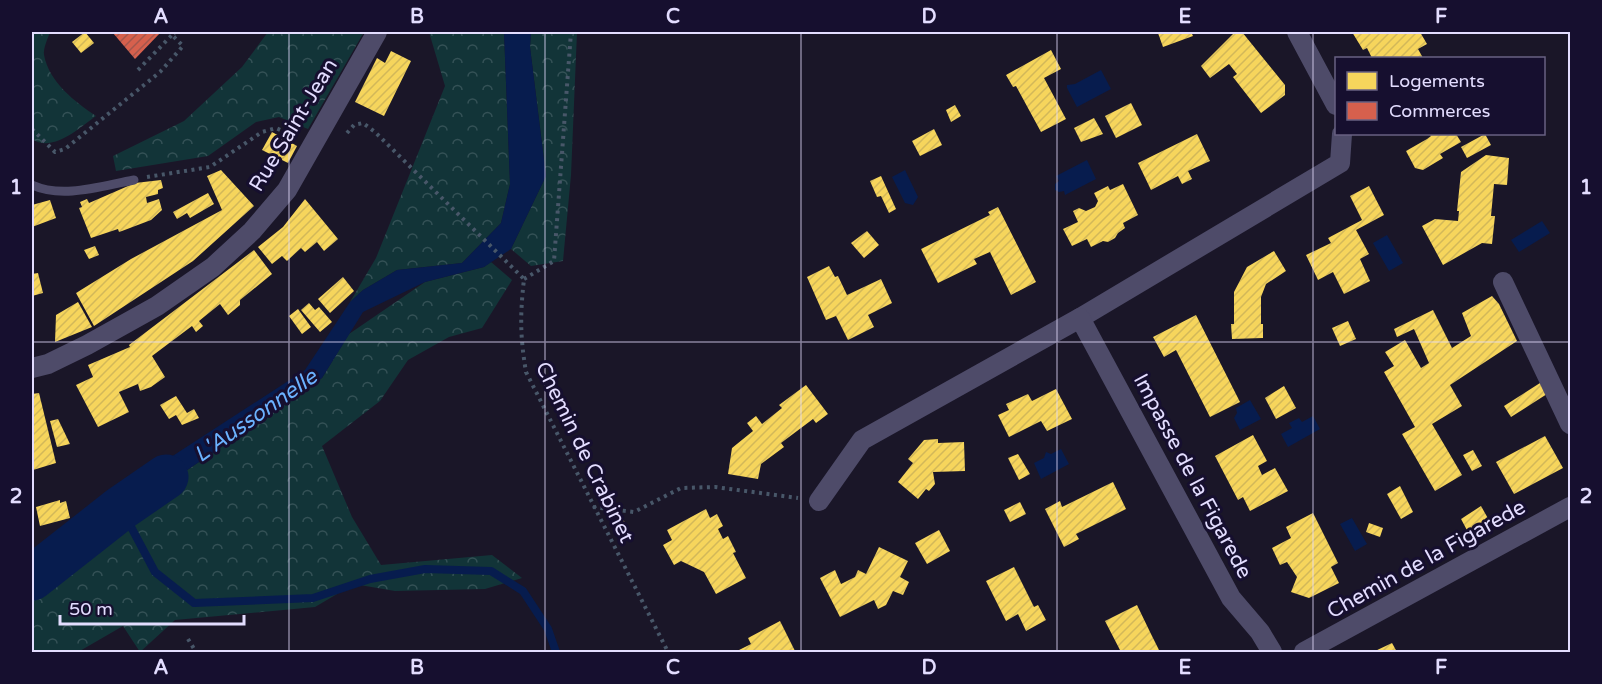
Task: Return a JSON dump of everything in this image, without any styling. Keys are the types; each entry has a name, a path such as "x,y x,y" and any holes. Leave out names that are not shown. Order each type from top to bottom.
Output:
{"street":[{"name":"Rue Saint-Jean","path":"32,369 48,364 119,329 157,306 213,267 252,231 287,190 377,32"},
{"path":"1297,32 1335,103"},
{"path":"819,501 862,440 1080,318 1340,163 1342,135"},
{"path":"1503,282 1570,424"},
{"name":"Impasse de la Figarede","path":"1080,318 1231,598 1260,632 1272,652"},
{"name":"Chemin de la Figarede","path":"1304,652 1570,507"}],"lane":[{"path":"32,184 45,191 62,191 134,180"}],"path":[{"path":"346,134 354,125 363,123 375,132 524,279 554,261 571,32"},
{"path":"32,129 55,152 65,149 160,72 183,46 174,33 138,70"},
{"path":"134,180 210,167 262,132 276,129 303,140 310,148"},
{"name":"Chemin de Crabinet","path":"524,279 520,319 521,345 526,372 668,652"},
{"path":"593,507 634,512 681,488 715,487 819,501"},
{"path":"188,639 196,652"}],"green space":[{"path":"32,32 50,32 44,55 51,74 72,98 96,116 66,137 48,143 40,143 32,139"},
{"path":"268,32 364,32 308,129 279,117 256,122 208,156 116,171 113,156 184,121 242,67"},
{"path":"429,32 504,32 510,184 501,223 462,263 397,270 363,290 350,302 376,258 445,86"},
{"path":"531,32 577,32 571,175 563,261 531,266 511,249 546,176 530,47"},
{"path":"491,262 512,280 482,328 449,337 408,360 380,401 322,446 352,517 381,565 492,555 522,578 485,589 395,591 354,584 315,607 175,620 140,652 123,626 78,652 32,652 32,550 91,506 108,498 120,516 322,378 349,334 425,282 484,267"}],"water":[{"path":"504,32 531,32 530,47 546,176 511,249 484,267 425,282 363,312 322,378 120,516 108,498 305,370 350,302 363,290 397,270 462,263 501,223 510,184"},
{"path":"1101,70 1111,89 1077,107 1067,85 1075,84"},
{"path":"1087,160 1096,179 1065,195 1064,191 1055,190 1055,184 1059,181 1056,176"},
{"path":"905,170 918,197 913,205 905,203 892,177"},
{"path":"1542,221 1550,233 1519,252 1511,240"},
{"path":"1387,235 1403,263 1389,271 1373,243"},
{"path":"1250,400 1261,419 1240,430 1234,418 1237,413 1236,408"},
{"path":"1313,416 1320,429 1288,447 1281,434 1292,428 1289,423 1299,418 1302,422"},
{"path":"1061,449 1069,464 1041,479 1034,463 1044,458 1046,452 1051,454"},
{"path":"1352,518 1367,544 1355,551 1340,524"}],"building: Logements":[{"path":"85,32 94,43 81,53 72,42"},
{"path":"1191,32 1193,36 1163,47 1158,33"},
{"path":"1235,32 1242,32 1285,85 1285,95 1261,113 1233,77 1237,74 1229,64 1210,78 1201,66"},
{"path":"1352,32 1390,32 1391,34 1420,32 1427,44 1418,49 1422,57 1372,57 1367,48 1363,50"},
{"path":"1051,50 1061,69 1044,78 1066,119 1041,132 1016,86 1013,87 1006,75"},
{"path":"391,51 411,61 384,116 355,102 377,58 385,63"},
{"path":"1131,103 1142,125 1116,138 1105,116"},
{"path":"955,105 961,116 951,122 946,110"},
{"path":"1094,118 1103,134 1081,142 1074,128"},
{"path":"934,129 942,145 920,156 912,141"},
{"path":"272,132 297,146 288,163 262,150"},
{"path":"1197,134 1210,161 1188,171 1192,179 1182,184 1178,176 1151,190 1138,163"},
{"path":"1457,135 1461,142 1440,154 1443,158 1423,170 1415,168 1406,151 1431,136"},
{"path":"1483,135 1486,135 1491,145 1467,158 1461,147"},
{"path":"1486,155 1509,158 1507,185 1494,184 1491,216 1495,216 1492,244 1482,243 1443,265 1422,226 1435,219 1458,221 1461,172"},
{"path":"221,170 254,206 193,261 94,326 76,293 131,259 222,210 207,176"},
{"path":"881,176 896,209 889,213 881,196 877,197 870,181"},
{"path":"161,180 163,188 158,190 158,194 146,197 147,203 159,199 162,210 151,220 119,232 118,229 91,238 79,208 82,207 80,202 87,199 89,203 135,183"},
{"path":"1123,184 1138,215 1123,223 1125,228 1108,242 1103,241 1091,247 1087,239 1072,246 1063,229 1078,222 1073,211 1079,208 1086,211 1095,207 1098,201 1094,193 1108,186 1110,190"},
{"path":"1369,186 1384,215 1356,230 1369,254 1360,259 1370,281 1344,294 1333,272 1318,280 1306,255 1331,243 1328,238 1362,220 1350,196"},
{"path":"208,193 214,204 190,218 187,213 177,219 173,212"},
{"path":"305,199 338,239 324,251 317,242 305,252 301,248 287,261 282,256 272,264 258,247 283,227"},
{"path":"50,200 56,218 32,227 32,205"},
{"path":"998,207 1036,282 1011,295 990,252 974,259 977,264 938,283 921,249 990,215 988,212"},
{"path":"867,231 879,245 864,258 851,243"},
{"path":"95,246 99,255 89,259 84,250"},
{"path":"254,250 272,274 240,300 240,305 228,315 220,304 199,321 203,326 196,332 192,326 152,356 165,377 151,387 140,391 138,384 119,392 129,412 98,427 76,385 93,377 88,365 130,347 129,345"},
{"path":"1274,251 1286,271 1266,284 1261,297 1263,338 1232,339 1234,292 1247,267"},
{"path":"829,266 835,277 838,276 847,295 881,279 892,303 868,315 874,327 848,340 836,316 826,320 807,277"},
{"path":"38,273 43,293 32,296 32,274"},
{"path":"343,277 354,291 330,313 318,299"},
{"path":"1492,296 1499,304 1517,341 1450,385 1462,406 1432,424 1462,475 1435,491 1402,434 1415,427 1384,372 1394,366 1385,352 1405,340 1421,368 1429,363 1414,329 1397,337 1394,329 1433,310 1452,348 1471,336 1462,313"},
{"path":"78,302 92,327 55,342 56,315"},
{"path":"309,303 315,310 319,307 332,322 320,332 301,310"},
{"path":"298,309 311,327 302,334 289,316"},
{"path":"1196,315 1240,402 1210,417 1176,350 1164,357 1153,337"},
{"path":"1348,321 1356,339 1340,346 1332,328"},
{"path":"1540,383 1547,394 1511,417 1504,406"},
{"path":"806,385 828,414 816,423 813,419 781,443 784,447 761,464 758,479 728,474 732,448 753,431 747,423 756,416 762,424 782,408 779,405"},
{"path":"1284,386 1296,408 1276,419 1265,398"},
{"path":"1056,389 1072,419 1047,431 1041,421 1009,437 998,415 1009,410 1006,404 1028,394 1032,401"},
{"path":"39,393 56,463 33,470 32,394"},
{"path":"176,396 187,413 194,409 199,418 182,425 176,415 169,419 160,405"},
{"path":"58,419 70,444 57,447 50,421"},
{"path":"1253,435 1267,461 1258,466 1262,475 1275,468 1288,491 1250,511 1243,497 1238,500 1215,456"},
{"path":"1545,436 1563,468 1514,494 1496,462"},
{"path":"938,439 938,443 964,442 965,471 933,472 935,484 929,491 926,489 918,499 898,482 913,463 908,459 924,440"},
{"path":"1473,450 1482,466 1472,471 1463,455"},
{"path":"1018,454 1030,474 1019,480 1008,458"},
{"path":"1113,482 1126,509 1076,534 1079,539 1064,547 1045,509 1060,501 1062,507"},
{"path":"1400,486 1413,512 1401,519 1387,494"},
{"path":"60,500 60,503 66,501 70,518 40,526 36,507"},
{"path":"1020,502 1026,514 1010,522 1004,510"},
{"path":"1481,506 1490,522 1469,534 1461,519"},
{"path":"706,509 710,518 717,514 723,526 718,529 723,539 728,536 736,552 733,553 746,578 716,594 704,572 681,561 674,565 663,545 672,540 667,530"},
{"path":"1313,513 1338,563 1331,567 1339,583 1309,598 1291,592 1297,577 1287,562 1280,565 1272,548 1291,538 1286,527"},
{"path":"622,517 627,527 617,531 612,522"},
{"path":"1369,523 1383,528 1380,537 1366,532"},
{"path":"939,530 950,551 927,564 915,543"},
{"path":"879,547 908,561 900,577 909,582 903,595 893,591 886,605 878,609 874,600 840,617 820,578 835,570 841,584 855,577 858,570 866,574"},
{"path":"1014,567 1034,607 1038,605 1046,620 1026,631 1018,614 1006,621 986,581"},
{"path":"1137,605 1160,652 1121,652 1105,621"},
{"path":"780,621 795,651 740,652 739,650 751,644 748,638"},
{"path":"1392,643 1397,652 1373,652"}],"building: Commerces":[{"path":"161,32 135,59 113,33"}],"waterway":[{"name":"L'Aussonnelle","path":"32,578 121,508 166,477"},
{"path":"121,508 155,572 194,603 313,598 370,579 425,569 491,571 523,591 548,629 556,652"}]}
